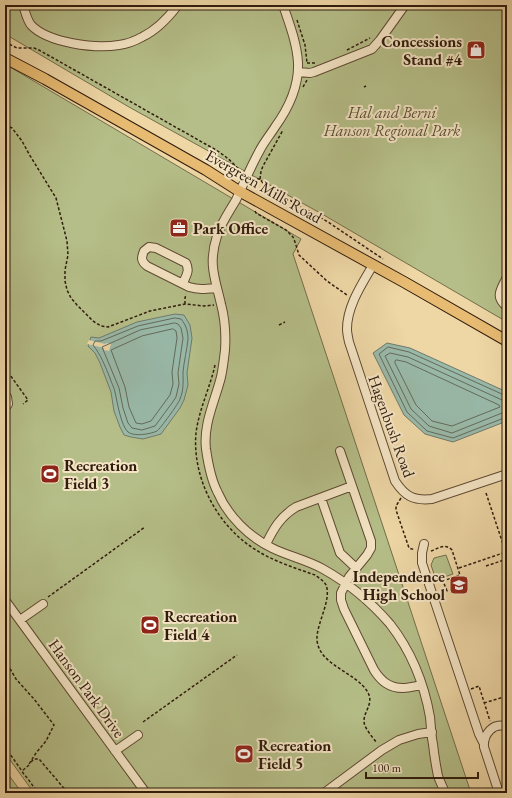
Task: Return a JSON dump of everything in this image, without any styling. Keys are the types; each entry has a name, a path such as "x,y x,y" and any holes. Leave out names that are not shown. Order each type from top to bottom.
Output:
{"main road":[{"name":"Evergreen Mills Road","path":"5,58 45,79 206,170 239,191 507,341"}],"street":[{"path":"23,5 25,13 31,24 47,36 72,43 96,46 116,45 132,41 150,33 170,16 178,5"},
{"path":"283,5 295,45 298,61 298,72 293,94 276,126 260,149 236,200 224,219 218,233 212,259 213,288 221,303 225,333 225,349 221,377 209,414 207,426 206,446 209,464 217,492 230,514 241,526 259,541 310,562 346,583 379,612 401,639 422,685 429,715 438,771 445,793"},
{"path":"298,72 314,72 372,49 405,5"},
{"path":"186,285 188,267 186,263 156,248 149,247 144,251 142,257 147,266 186,285 196,289 213,288"},
{"name":"Hagenbush Road","path":"373,265 358,292 350,311 347,328 348,342 392,473 401,490 414,499 432,499 507,474"},
{"path":"507,277 499,297 501,302 507,307"},
{"path":"5,394 8,404 5,408"},
{"path":"340,451 371,541 371,548 367,555 349,577 341,593 341,600 374,670 380,679 390,685 403,688 422,685"},
{"path":"266,544 283,517 296,507 352,486"},
{"path":"321,498 340,553 356,568"},
{"path":"424,544 422,563 499,793"},
{"name":"Hanson Park Drive","path":"5,600 146,793"},
{"path":"20,620 43,604"},
{"path":"483,742 485,735 491,729 496,726 507,727"},
{"path":"324,793 382,750 399,740 408,736 432,732"},
{"path":"115,751 138,735"}],"path":[{"path":"343,52 370,38"},
{"path":"5,42 17,48 34,48 39,50 209,146 234,164 238,169"},
{"path":"307,63 314,63"},
{"path":"5,125 12,128 22,141 56,198 67,241 68,255 65,270 67,290 71,298 97,323 108,327 150,311 185,304 204,306 214,305 213,288"},
{"path":"257,179 260,179 268,188 328,222 383,259"},
{"path":"252,206 256,212 286,230 295,242 299,255 327,282 349,296"},
{"path":"185,304 184,298 186,285"},
{"path":"279,325 285,322"},
{"path":"215,363 199,417 196,433 199,471 205,487 222,519 246,544 267,556 314,575 326,585 327,596 317,636 319,647 329,661 359,681 367,691 370,697 370,705 367,710 364,725 382,750"},
{"path":"5,368 28,400 23,404"},
{"path":"486,493 507,556"},
{"path":"48,597 145,527"},
{"path":"458,569 506,552"},
{"path":"486,566 507,559"},
{"path":"143,722 237,655"},
{"path":"5,660 16,679 54,725 46,741 29,764"},
{"path":"465,691 479,686 490,720"},
{"path":"484,703 507,696"},
{"path":"5,747 38,793"},
{"path":"22,771 34,759 39,759 68,793"}],"green space":[{"name":"Hal and Berni Hanson Regional Park","path":"5,5 507,5 507,322 322,214 129,107 5,34"},
{"path":"5,64 301,239 293,254 471,793 34,793 5,753"},
{"path":"446,555 453,574 436,580 431,565 434,558"},
{"path":"5,770 22,793 5,793"}],"water":[{"path":"175,314 184,315 190,325 192,338 187,373 188,385 184,400 161,434 143,439 124,435 114,411 111,392 100,363 95,353 88,346 91,337 99,338 137,322"},
{"path":"387,343 410,348 507,392 507,421 453,442 425,434 404,415 373,353"}],"pier":[{"path":"89,340 111,344 109,351 104,350 104,348 87,344"}],"place":[{"name":"Concessions Stand #4","path":"476,50"},
{"name":"Park Office","path":"179,228"},
{"name":"Recreation Field 3","path":"50,474"},
{"name":"Independence High School","path":"459,585"},
{"name":"Recreation Field 4","path":"150,625"},
{"name":"Recreation Field 5","path":"244,754"}]}
